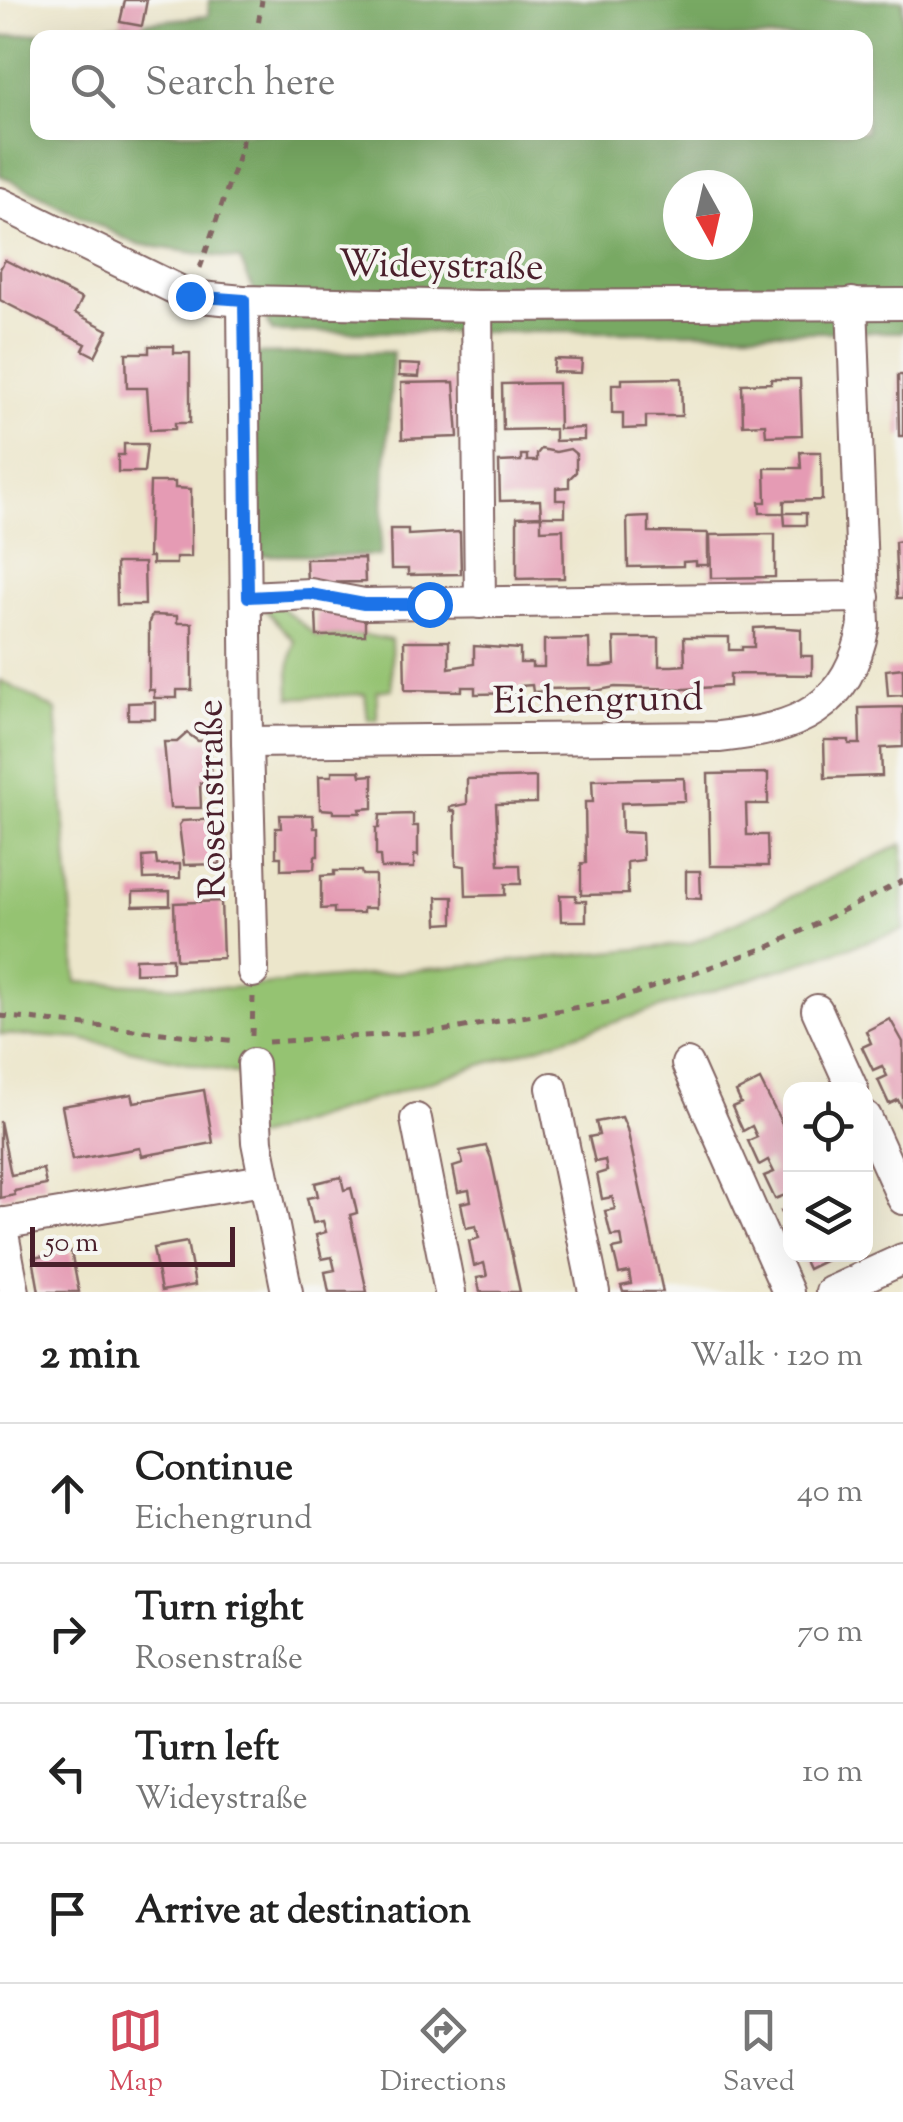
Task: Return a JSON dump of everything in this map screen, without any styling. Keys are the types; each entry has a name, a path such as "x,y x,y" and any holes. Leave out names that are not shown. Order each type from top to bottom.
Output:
{"street":[{"name":"Wideystraße","path":"0,203 190,296 477,306 903,304"},
{"name":"Rosenstraße","path":"244,300 254,972"},
{"name":"Eichengrund","path":"248,742 718,737 753,734 820,707 845,682 858,659 864,625 852,303"},
{"path":"477,306 480,604"},
{"path":"248,597 310,594 364,604 864,597"},
{"path":"817,1010 849,1082"},
{"path":"252,1053 257,1142 287,1292"},
{"path":"687,1064 788,1292"},
{"path":"552,1088 594,1292"},
{"path":"416,1118 450,1292"},
{"path":"873,1133 903,1199"},
{"path":"14,1292 1,1223 264,1180"},
{"path":"831,1292 903,1259"}],"path":[{"path":"257,30 262,0"},
{"path":"190,296 242,140"},
{"path":"0,1016 252,1053 442,1031 613,1000 772,946 903,881"},
{"path":"252,1053 254,972"}],"green space":[{"path":"209,0 903,0 903,332 272,332 240,260 136,244 0,175 0,37 30,34 30,140 873,140 873,30 69,30 208,16"},
{"path":"393,352 380,556 247,555 244,354"},
{"path":"273,601 317,636 365,635 391,640 392,689 377,691 377,720 368,720 365,694 290,698 289,668 294,641 258,602"},
{"path":"0,680 56,710 77,982 230,988 690,944 903,844 903,930 247,1140 239,1074 81,1039 0,1034"}],"building":[{"path":"125,0 147,0 142,26 120,22"},
{"path":"5,260 82,299 75,313 108,330 95,356 83,350 86,344 0,300 0,269"},
{"path":"149,346 174,346 174,353 190,353 190,423 175,423 175,429 150,430 147,388 127,388 126,353 149,353"},
{"path":"554,359 582,360 581,373 553,372"},
{"path":"399,364 420,365 419,377 399,376"},
{"path":"898,375 903,375 903,436 899,436"},
{"path":"681,378 682,416 646,416 646,428 623,429 623,413 612,413 612,384 622,384 622,379"},
{"path":"771,379 800,379 802,435 766,436 765,424 743,425 742,384 771,383"},
{"path":"454,382 458,437 402,439 401,383"},
{"path":"558,383 559,429 584,428 584,440 555,441 555,429 503,430 502,384"},
{"path":"124,444 147,444 144,472 118,472 118,455 124,455"},
{"path":"541,449 570,449 576,454 576,472 569,479 569,487 556,488 556,500 565,500 565,516 541,516 540,500 500,501 499,462 521,461 521,455 527,455 527,461 537,461"},
{"path":"800,452 821,452 822,500 784,501 784,513 760,513 759,502 766,502 765,468 801,468"},
{"path":"150,482 175,482 175,488 191,489 191,557 176,557 176,564 152,564 152,557 148,557"},
{"path":"784,513 806,513 806,525 785,525"},
{"path":"541,516 541,530 563,529 564,578 517,579 517,517"},
{"path":"649,517 649,532 708,533 708,565 696,565 696,561 683,562 683,566 628,567 627,518"},
{"path":"390,529 408,529 408,535 460,532 461,574 408,575 408,569 391,569"},
{"path":"775,534 775,577 711,578 710,535"},
{"path":"903,541 903,598 897,598 895,542"},
{"path":"364,558 365,582 307,583 306,559"},
{"path":"116,563 144,563 145,605 117,605"},
{"path":"365,611 365,635 317,636 316,612"},
{"path":"152,615 177,616 177,623 192,623 192,690 177,690 177,698 154,698 154,690 149,690"},
{"path":"754,628 801,629 801,656 812,656 812,675 730,674 730,686 685,689 615,687 590,692 590,688 533,692 532,685 520,686 520,693 475,694 475,687 462,687 462,691 405,690 404,641 449,641 449,668 474,664 474,646 520,649 520,663 544,667 544,640 589,639 590,667 602,667 615,665 614,638 659,638 659,666 672,666 685,665 684,637 729,637 729,650 742,650 754,647"},
{"path":"903,668 903,695 888,696 886,670"},
{"path":"155,702 155,719 128,719 128,703"},
{"path":"903,707 903,747 881,748 882,776 825,778 824,740 860,744 859,708"},
{"path":"187,733 198,741 210,740 212,783 200,783 201,808 170,808 164,742 177,742"},
{"path":"332,771 373,775 373,808 360,809 361,813 320,809 319,776 332,776"},
{"path":"768,773 768,804 746,804 747,835 767,835 768,866 710,866 708,774"},
{"path":"536,777 536,803 496,804 499,865 520,865 521,884 505,884 505,895 466,896 465,866 456,865 455,811 450,811 450,807 467,804 467,779"},
{"path":"684,778 685,801 621,803 622,832 642,833 643,860 627,862 628,894 581,895 581,864 586,863 585,802 593,802 592,780"},
{"path":"413,814 413,826 418,826 414,868 381,868 380,856 376,856 380,815"},
{"path":"280,815 313,815 314,828 318,828 314,869 281,870 281,857 276,857"},
{"path":"218,819 220,864 184,865 179,825 182,821"},
{"path":"156,856 157,865 180,864 180,878 144,879 143,857"},
{"path":"334,871 375,875 375,908 363,908 363,913 321,909 321,876 334,875"},
{"path":"686,871 700,871 701,899 686,898"},
{"path":"170,891 170,905 133,906 133,892"},
{"path":"560,895 576,895 576,901 586,901 586,921 561,921"},
{"path":"437,897 453,897 453,923 438,924"},
{"path":"221,901 223,958 176,960 174,903"},
{"path":"172,958 172,972 135,973 135,959"},
{"path":"890,1019 903,1042 903,1110 898,1100 889,1104 878,1080 887,1076 882,1066 873,1070 862,1047 871,1043 866,1031"},
{"path":"760,1080 783,1126 783,1196 775,1199 764,1176 774,1172 768,1160 759,1165 748,1141 757,1137 752,1126 743,1131 732,1107 741,1103 736,1092"},
{"path":"204,1090 213,1143 142,1156 140,1148 72,1160 62,1106 132,1094 134,1102"},
{"path":"622,1117 663,1292 623,1292 621,1286 631,1284 629,1272 619,1274 613,1249 623,1247 621,1235 611,1236 605,1211 615,1209 612,1197 602,1199 597,1174 607,1171 605,1160 595,1162 589,1137 599,1135 596,1122"},
{"path":"0,1121 11,1175 43,1169 46,1185 0,1198"},
{"path":"486,1146 520,1292 480,1292 477,1278 487,1276 484,1263 474,1266 469,1241 479,1238 476,1226 466,1228 461,1203 471,1201 469,1190 458,1192 453,1167 463,1164 460,1151"},
{"path":"341,1177 344,1190 351,1188 357,1213 350,1215 367,1292 329,1292 325,1272 335,1270 332,1257 322,1259 316,1235 326,1232 323,1221 313,1223 307,1198 318,1196 315,1183"},
{"path":"187,1242 195,1285 161,1291 153,1248"},
{"path":"71,1251 79,1292 39,1292 33,1258"}],"route":[{"path":"190,296 244,300 248,597 310,594 364,604 429,604"}]}
